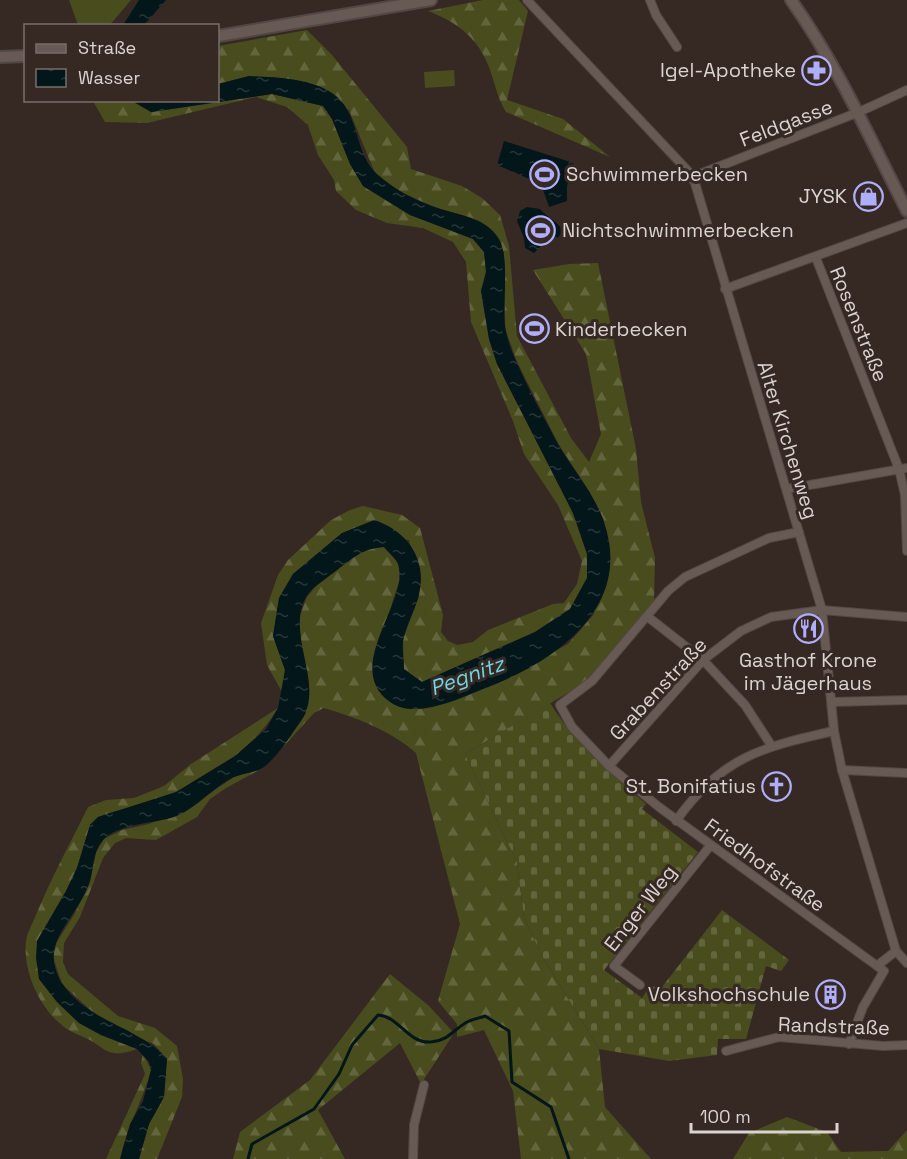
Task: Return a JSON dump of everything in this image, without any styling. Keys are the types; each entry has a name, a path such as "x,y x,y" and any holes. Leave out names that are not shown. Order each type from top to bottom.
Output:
{"main road":[{"path":"219,36 430,0"},
{"path":"795,2 830,58 905,204"},
{"path":"0,57 24,56"}],"street":[{"name":"Alter Kirchenweg","path":"527,0 692,177 822,609 833,702 834,731 842,771 896,951"},
{"path":"650,0 656,15 677,47"},
{"name":"Feldgasse","path":"692,177 859,112 907,90"},
{"path":"725,289 907,224"},
{"name":"Rosenstraße","path":"816,258 903,469"},
{"path":"787,489 903,469 907,551"},
{"path":"771,745 746,705 703,660 648,617 668,591 686,577 770,538 799,532"},
{"name":"Grabenstraße","path":"609,766 703,660 741,631 771,617 822,609 907,616"},
{"name":"Friedhofstraße","path":"648,617 592,681 560,705 572,727 609,766 676,821 878,965"},
{"path":"833,702 907,700"},
{"path":"676,821 710,779 771,745 834,731"},
{"path":"842,771 907,773"},
{"name":"Enger Weg","path":"640,985 614,966 710,846"},
{"path":"849,1044 863,1007 884,971 878,965 896,951 907,951"},
{"path":"896,951 907,963"},
{"name":"Randstraße","path":"726,1051 779,1037 849,1044 907,1045"},
{"path":"413,1159 414,1125 424,1085"}],"green space":[{"path":"69,0 131,0 111,24 78,24"},
{"path":"483,0 519,0 528,11 507,100 563,119 610,157 506,112 489,67 473,39 448,20 428,11"},
{"path":"307,30 332,55 407,147 411,169 462,186 482,198 500,215 509,246 517,336 571,438 589,462 601,434 586,354 533,270 569,264 598,263 636,449 641,502 655,558 654,605 591,679 465,754 517,862 524,918 542,956 599,1049 605,1107 651,1159 521,1159 513,1091 484,1030 457,1037 457,1024 438,1001 460,924 416,753 373,726 324,708 314,713 283,747 306,713 299,618 307,597 315,587 366,548 384,547 398,563 400,579 392,603 377,686 498,683 568,644 594,614 604,520 589,491 559,445 517,362 505,328 504,252 465,216 434,207 399,191 375,173 349,110 249,76 219,84 219,46"},
{"path":"454,70 455,86 425,88 424,72"},
{"path":"272,94 323,106 332,119 350,164 363,186 410,215 473,239 484,252 486,272 481,291 489,339 497,364 573,513 587,554 587,578 570,609 535,632 422,682 404,670 403,639 419,596 409,540 342,533 293,574 279,598 273,636 285,670 282,692 267,665 261,623 278,575 288,560 331,520 350,510 363,506 402,515 420,528 443,615 441,632 448,641 457,645 473,642 488,630 553,604 564,603 577,584 582,561 558,505 524,454 513,421 471,322 466,262 453,242 423,228 387,223 356,210 336,191 334,180 318,155 308,125 287,107 256,97 147,123 105,122 94,102 134,102 152,112"},
{"path":"550,703 582,745 646,804 642,809 698,852 604,970 642,998 650,986 662,987 722,910 789,960 781,971 766,966 746,1039 718,1039 717,1055 669,1061 599,1049 542,956 524,918 517,862 465,754"},
{"path":"278,708 268,723 242,751 210,774 159,799 98,817 90,825 77,868 37,941 39,979 57,1002 79,1023 101,1035 137,1049 111,1052 67,1029 47,1009 32,983 26,955 26,941 48,887 88,807 106,800 134,798 164,786 191,764"},
{"path":"263,768 226,788 210,799 197,817 156,840 126,838 115,843 103,858 80,917 64,943 63,962 68,974 118,1016 155,1028 177,1046 183,1079 182,1097 157,1159 139,1159 149,1124 164,1097 167,1059 154,1044 127,1033 97,1016 62,984 53,957 56,943 74,915 90,882 96,852 104,839 122,830 149,824 190,807 234,777"},
{"path":"390,974 429,1006 454,1033 421,1084 400,1043 318,1110 345,1159 233,1159 240,1132 310,1080"},
{"path":"143,1053 151,1070 148,1081 126,1136 120,1159 106,1159 145,1074 141,1063"},
{"path":"787,1117 827,1132 841,1152 888,1151 907,1130 907,1159 733,1159 749,1133"}],"water":[{"path":"139,0 166,0 145,24 124,24"},
{"name":"Pegnitz","path":"249,76 303,81 323,88 341,101 348,111 364,156 378,175 417,200 484,224 497,236 504,254 504,315 510,344 526,383 558,444 600,511 610,553 608,581 597,606 581,628 560,648 536,664 510,678 449,702 412,709 390,702 377,687 372,671 374,652 399,579 398,564 394,557 384,547 359,554 320,582 309,593 301,612 300,628 308,676 308,707 284,745 264,767 226,781 182,813 174,817 120,829 105,838 96,853 87,890 56,944 54,959 57,974 73,996 99,1016 143,1039 167,1059 164,1097 149,1124 139,1159 120,1159 130,1124 143,1101 151,1070 149,1062 137,1049 101,1035 79,1023 57,1002 39,979 36,958 37,941 77,868 90,825 98,817 176,792 235,756 266,729 278,708 285,670 273,636 279,598 293,574 342,533 374,520 397,532 413,549 421,572 421,584 404,637 404,669 422,682 535,632 570,609 587,578 587,554 573,513 497,364 489,339 481,291 486,272 484,252 473,239 410,215 363,186 350,164 332,119 323,106 272,94 219,102 219,84"},
{"path":"134,102 218,102 151,112"},
{"name":"Schwimmerbecken","path":"504,141 574,163 567,186 567,201 549,207 541,184 497,165"},
{"name":"Nichtschwimmerbecken","path":"527,207 540,209 559,225 562,231 558,238 543,238 540,247 534,253 525,248 524,238 517,221 520,211"},
{"name":"Kinderbecken","path":"537,313 542,342 531,340 525,333 532,325 529,315"}],"waterway":[{"path":"248,1159 252,1144 314,1109 339,1074 352,1045 378,1015 392,1020 416,1039 431,1042 442,1039 467,1022 485,1016 509,1031 512,1082 551,1107 569,1159"}],"place":[{"name":"Igel-Apotheke","path":"817,70"},
{"name":"Schwimmerbecken","path":"545,174"},
{"name":"JYSK","path":"868,196"},
{"name":"Nichtschwimmerbecken","path":"541,230"},
{"name":"Kinderbecken","path":"534,329"},
{"name":"Gasthof Krone im Jägerhaus","path":"808,629"},
{"name":"St. Bonifatius","path":"777,786"},
{"name":"Volkshochschule","path":"831,994"}]}
